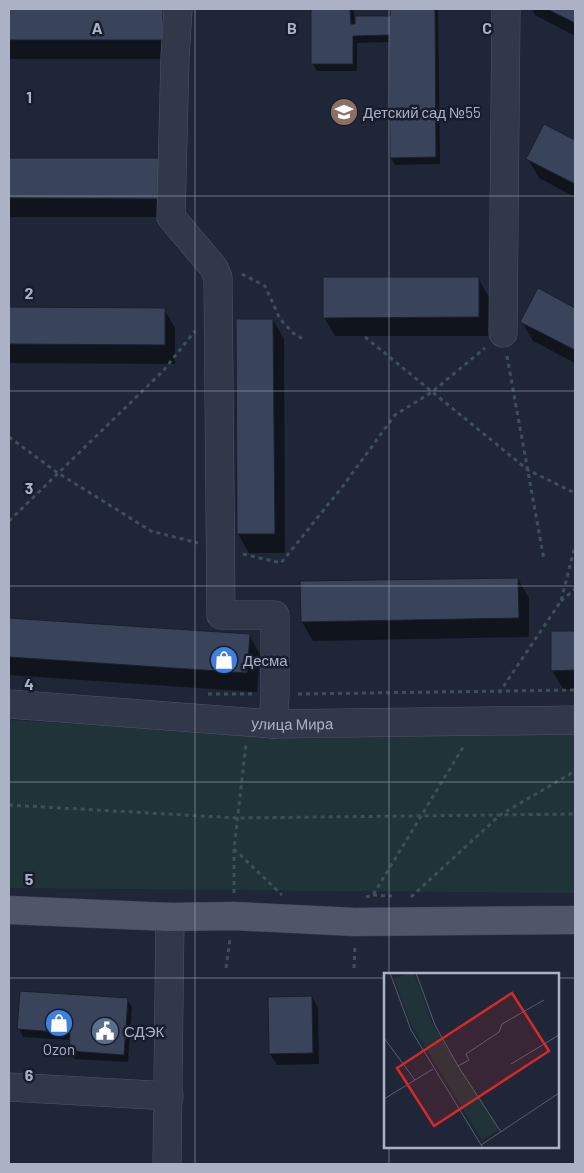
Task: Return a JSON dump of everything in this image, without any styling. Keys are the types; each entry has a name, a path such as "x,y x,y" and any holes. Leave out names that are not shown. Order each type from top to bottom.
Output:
{"main road":[{"path":"9,910 170,917 233,916 355,922 575,920"}],"street":[{"path":"178,9 170,217 214,268 218,278 221,615 275,615 274,694 260,724"},
{"path":"503,333 506,9"},
{"name":"улица Мира","path":"9,704 260,724 575,720"},
{"path":"168,1164 170,917"},
{"path":"9,1087 169,1096"}],"path":[{"path":"214,268 238,272 266,286 280,318 293,333 303,339"},
{"path":"9,521 163,371 218,301"},
{"path":"9,437 58,473 151,532 281,563 343,486 395,416 432,392 503,333 544,560"},
{"path":"365,337 528,470 575,493"},
{"path":"561,601 575,589"},
{"path":"226,968 233,916 234,849 237,818 260,724 250,694"},
{"path":"411,898 500,815 575,771"},
{"path":"9,805 237,818 575,814"},
{"path":"373,895 401,897"}],"shaded area":[{"path":"9,720 163,729 575,730 575,893 9,888"}],"building":[{"path":"9,9 163,9 163,40 9,40"},
{"path":"311,9 350,9 351,24 355,24 355,16 390,16 390,9 435,9 436,157 390,158 389,35 353,36 353,64 311,64"},
{"path":"547,9 575,9 575,23"},
{"path":"544,124 575,140 575,184 526,159"},
{"path":"9,158 165,158 165,199 9,198"},
{"path":"323,277 479,277 479,317 323,318"},
{"path":"538,288 575,308 575,350 520,322"},
{"path":"9,307 165,308 165,345 9,344"},
{"path":"236,319 273,319 275,534 237,534"},
{"path":"518,578 519,618 301,622 300,581"},
{"path":"9,618 250,634 247,673 9,657"},
{"path":"551,631 575,631 575,670 551,671"},
{"path":"20,991 128,998 124,1055 69,1051 70,1033 17,1029"},
{"path":"312,996 313,1053 269,1054 268,997"}],"place":[{"name":"Детский сад №55","path":"344,112"},
{"name":"Десма","path":"224,660"},
{"name":"Ozon","path":"59,1023"},
{"name":"СДЭК","path":"105,1031"}]}
